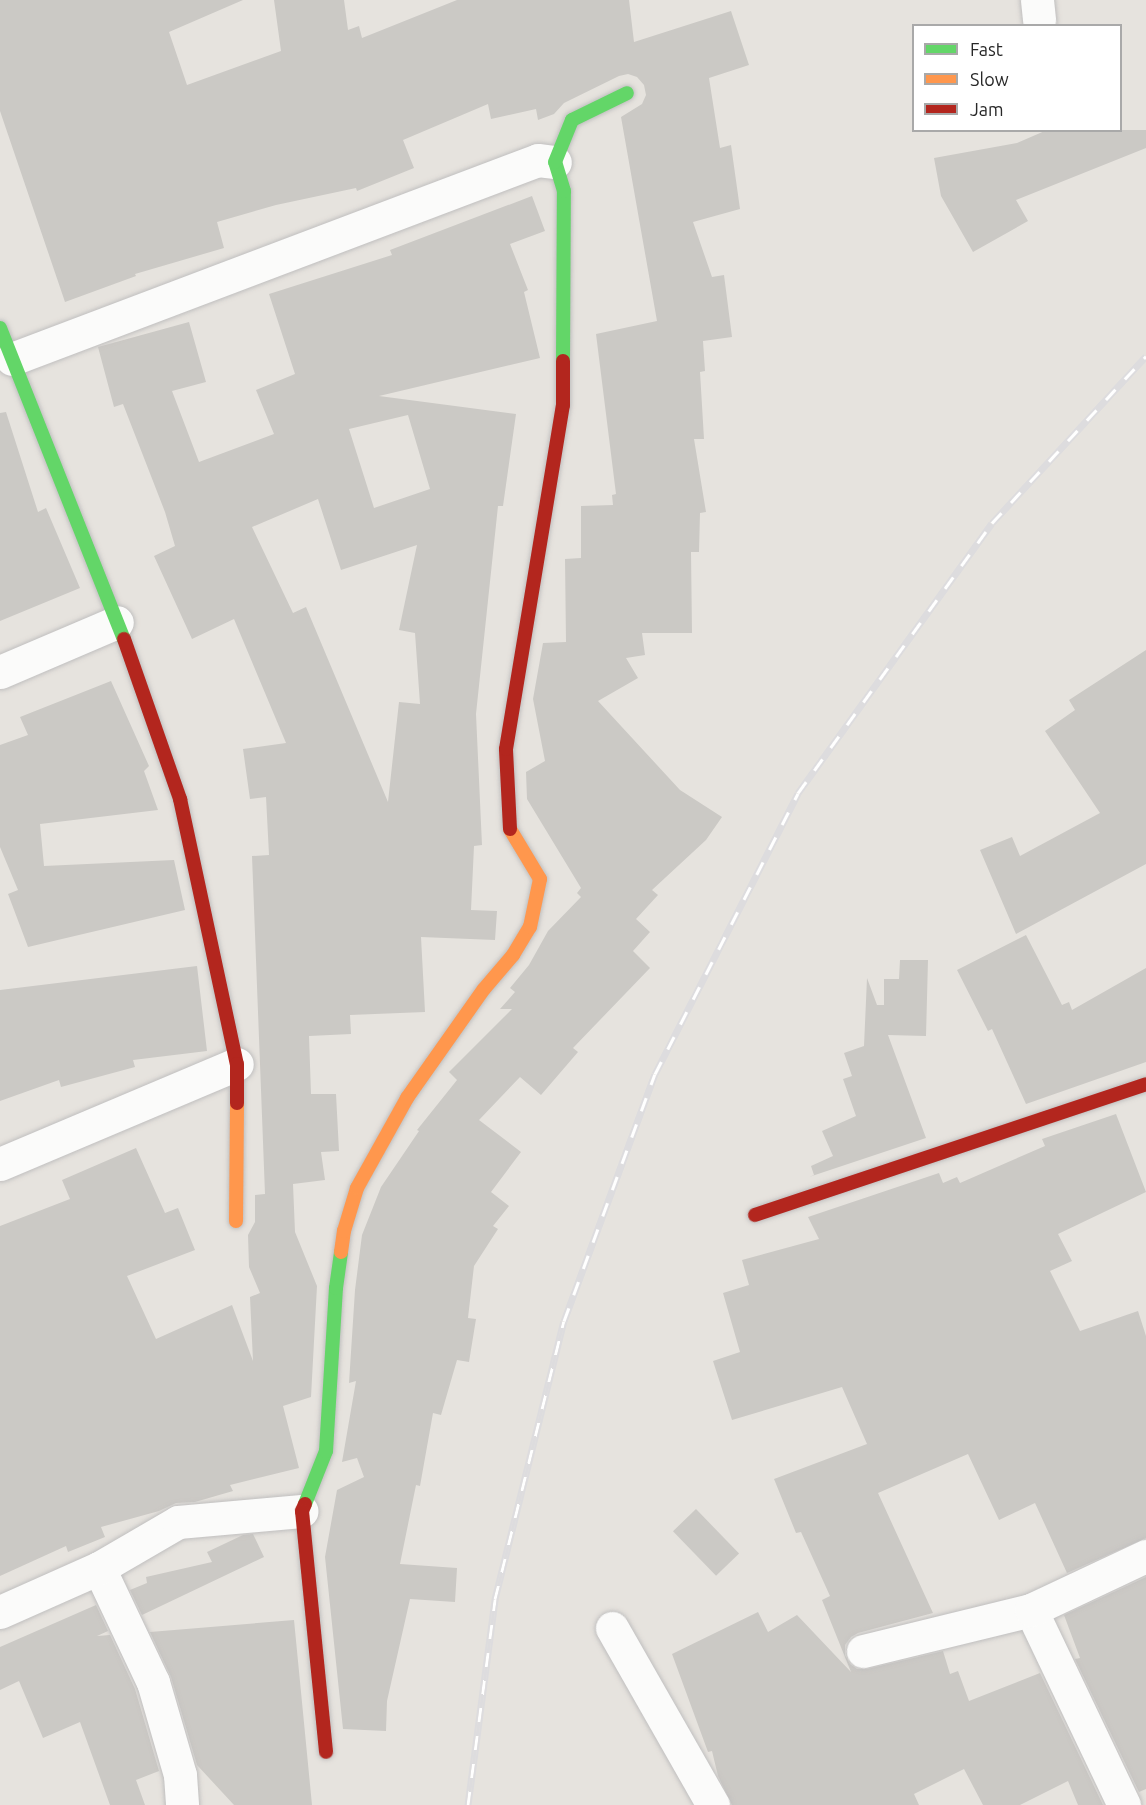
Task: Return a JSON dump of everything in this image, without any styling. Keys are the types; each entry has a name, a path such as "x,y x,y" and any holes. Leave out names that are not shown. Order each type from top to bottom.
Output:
{"street":[{"path":"326,1752 302,1511 326,1451 336,1288 344,1231 357,1188 407,1098 484,989 513,955 530,927 540,879 510,830 506,748 563,405 564,191 555,162 572,120 627,93"},
{"path":"12,359 538,160 555,162"},
{"path":"0,328 138,674 180,799 237,1064 236,1221"},
{"path":"0,672 117,622"},
{"path":"0,1164 237,1064"},
{"path":"755,1215 1146,1084"},
{"path":"0,1612 99,1568 178,1522 302,1511"},
{"path":"863,1651 1030,1610 1146,1556"},
{"path":"99,1568 153,1682 180,1775 182,1805"},
{"path":"1030,1610 1124,1805"},
{"path":"612,1628 713,1805"}],"building":[{"path":"0,0 243,0 169,32 187,85 281,51 274,0 344,0 348,30 359,26 362,38 457,0 629,0 634,42 731,11 749,65 709,78 720,148 731,145 740,209 693,222 712,277 724,275 732,337 703,341 705,371 700,372 704,439 694,439 706,512 700,513 699,552 691,552 692,633 642,633 645,655 626,658 638,678 598,701 680,790 722,817 706,840 652,890 658,895 636,919 650,932 633,951 650,968 573,1048 578,1052 541,1095 520,1077 479,1120 521,1152 491,1192 509,1206 493,1226 498,1229 474,1266 468,1318 476,1319 469,1362 457,1360 441,1415 433,1413 420,1486 416,1485 400,1564 457,1568 455,1602 410,1599 387,1701 386,1731 343,1729 325,1557 337,1490 364,1477 357,1458 342,1462 356,1381 349,1383 355,1290 362,1235 381,1187 419,1131 417,1130 457,1080 449,1072 512,1009 500,1009 515,992 510,988 529,965 548,931 581,897 577,893 581,888 527,799 526,772 545,761 533,699 543,643 566,642 565,559 581,558 581,506 613,505 612,495 616,494 596,334 657,321 621,117 642,104 646,95 644,85 637,77 628,74 619,76 564,103 554,114 538,120 536,109 491,119 488,104 403,140 414,168 357,191 356,188 276,205 217,222 224,248 135,274 136,276 65,302 0,111"},
{"path":"1146,130 1146,148 1016,200 1028,221 973,252 941,196 934,158 1017,143 1042,132"},
{"path":"532,196 545,231 510,244 528,290 524,292 540,358 379,396 516,414 503,506 498,506 476,714 482,845 474,846 471,910 497,911 495,940 421,937 425,1012 350,1015 351,1034 309,1036 311,1094 336,1094 339,1151 321,1152 325,1180 293,1184 295,1232 317,1286 311,1397 283,1406 299,1468 230,1485 233,1491 195,1502 176,1503 159,1511 101,1527 105,1537 68,1552 66,1546 0,1576 0,1226 70,1199 62,1180 136,1148 165,1213 178,1208 195,1250 127,1276 156,1339 232,1305 253,1361 250,1297 260,1293 249,1267 248,1235 255,1222 255,1195 265,1194 252,856 269,855 266,797 250,799 243,749 286,743 234,619 192,639 154,556 175,546 165,512 123,404 114,407 98,347 189,322 206,382 172,391 199,462 274,434 256,390 295,374 269,294 392,255 390,250","holes":["408,415 430,489 374,508 349,429","318,499 341,570 417,545 399,630 415,633 420,704 399,702 388,802 306,607 293,613 252,527"]},
{"path":"6,412 38,512 46,508 80,588 0,621 0,413"},
{"path":"1146,650 1146,864 1016,934 980,850 1012,837 1020,856 1100,813 1045,731 1075,710 1069,700"},
{"path":"111,681 149,766 144,771 158,810 40,824 44,866 174,860 185,910 28,947 8,894 18,890 0,847 0,745 28,735 20,717"},
{"path":"1026,935 1062,1005 1069,1002 1072,1010 1146,968 1146,1062 1026,1104 992,1029 988,1031 957,970"},
{"path":"900,960 928,960 926,1036 888,1035 926,1138 809,1177 814,1175 811,1166 833,1156 822,1131 856,1116 843,1079 852,1076 844,1053 864,1046 867,978 877,1005 884,1005 884,979 899,979"},
{"path":"197,966 207,1051 133,1060 135,1067 61,1087 59,1080 0,1101 0,990"},
{"path":"1116,1114 1146,1192 1058,1234 1072,1261 1050,1271 1080,1331 1138,1311 1146,1336 1146,1538 1067,1573 1035,1503 999,1520 968,1454 878,1493 933,1613 858,1633 851,1637 845,1645 845,1655 850,1664 857,1669 867,1669 943,1651 950,1674 958,1671 969,1701 1040,1673 1103,1805 1078,1805 1068,1781 1020,1805 983,1805 964,1769 914,1794 919,1805 732,1805 718,1776 712,1751 708,1752 672,1654 758,1612 768,1632 797,1615 851,1672 822,1600 830,1596 801,1532 796,1533 774,1479 867,1444 842,1387 732,1420 713,1361 740,1352 723,1293 749,1285 742,1260 819,1239 808,1217 939,1173 943,1183 957,1177 960,1183 1045,1146 1042,1139"},
{"path":"696,1509 739,1554 716,1576 673,1531"},
{"path":"253,1534 264,1557 142,1615 130,1590 147,1583 146,1577 212,1562 207,1552 243,1535"},
{"path":"1146,1577 1146,1789 1139,1792 1075,1659 1080,1658 1064,1615"},
{"path":"96,1605 108,1631 97,1636 110,1635 135,1689 159,1771 136,1780 145,1805 110,1805 80,1722 43,1738 19,1681 0,1690 0,1647"},
{"path":"294,1620 312,1805 234,1805 197,1765 171,1677 150,1632"}],"railway":[{"path":"468,1805 495,1599 564,1321 655,1074 798,793 992,523 1146,356"}],"traffic: fast":[{"path":"563,361 564,191 555,162 572,120 627,93"},
{"path":"0,328 124,639"},
{"path":"305,1504 326,1451 336,1288 341,1252"}],"traffic: slow":[{"path":"341,1252 344,1231 357,1188 407,1098 484,989 513,955 530,927 540,879 510,829"},
{"path":"236,1221 237,1103"}],"traffic: jam":[{"path":"510,829 506,749 563,405 563,361"},
{"path":"124,639 180,799 237,1064 237,1103"},
{"path":"755,1215 1146,1084"},
{"path":"305,1504 302,1511 326,1752"}]}
